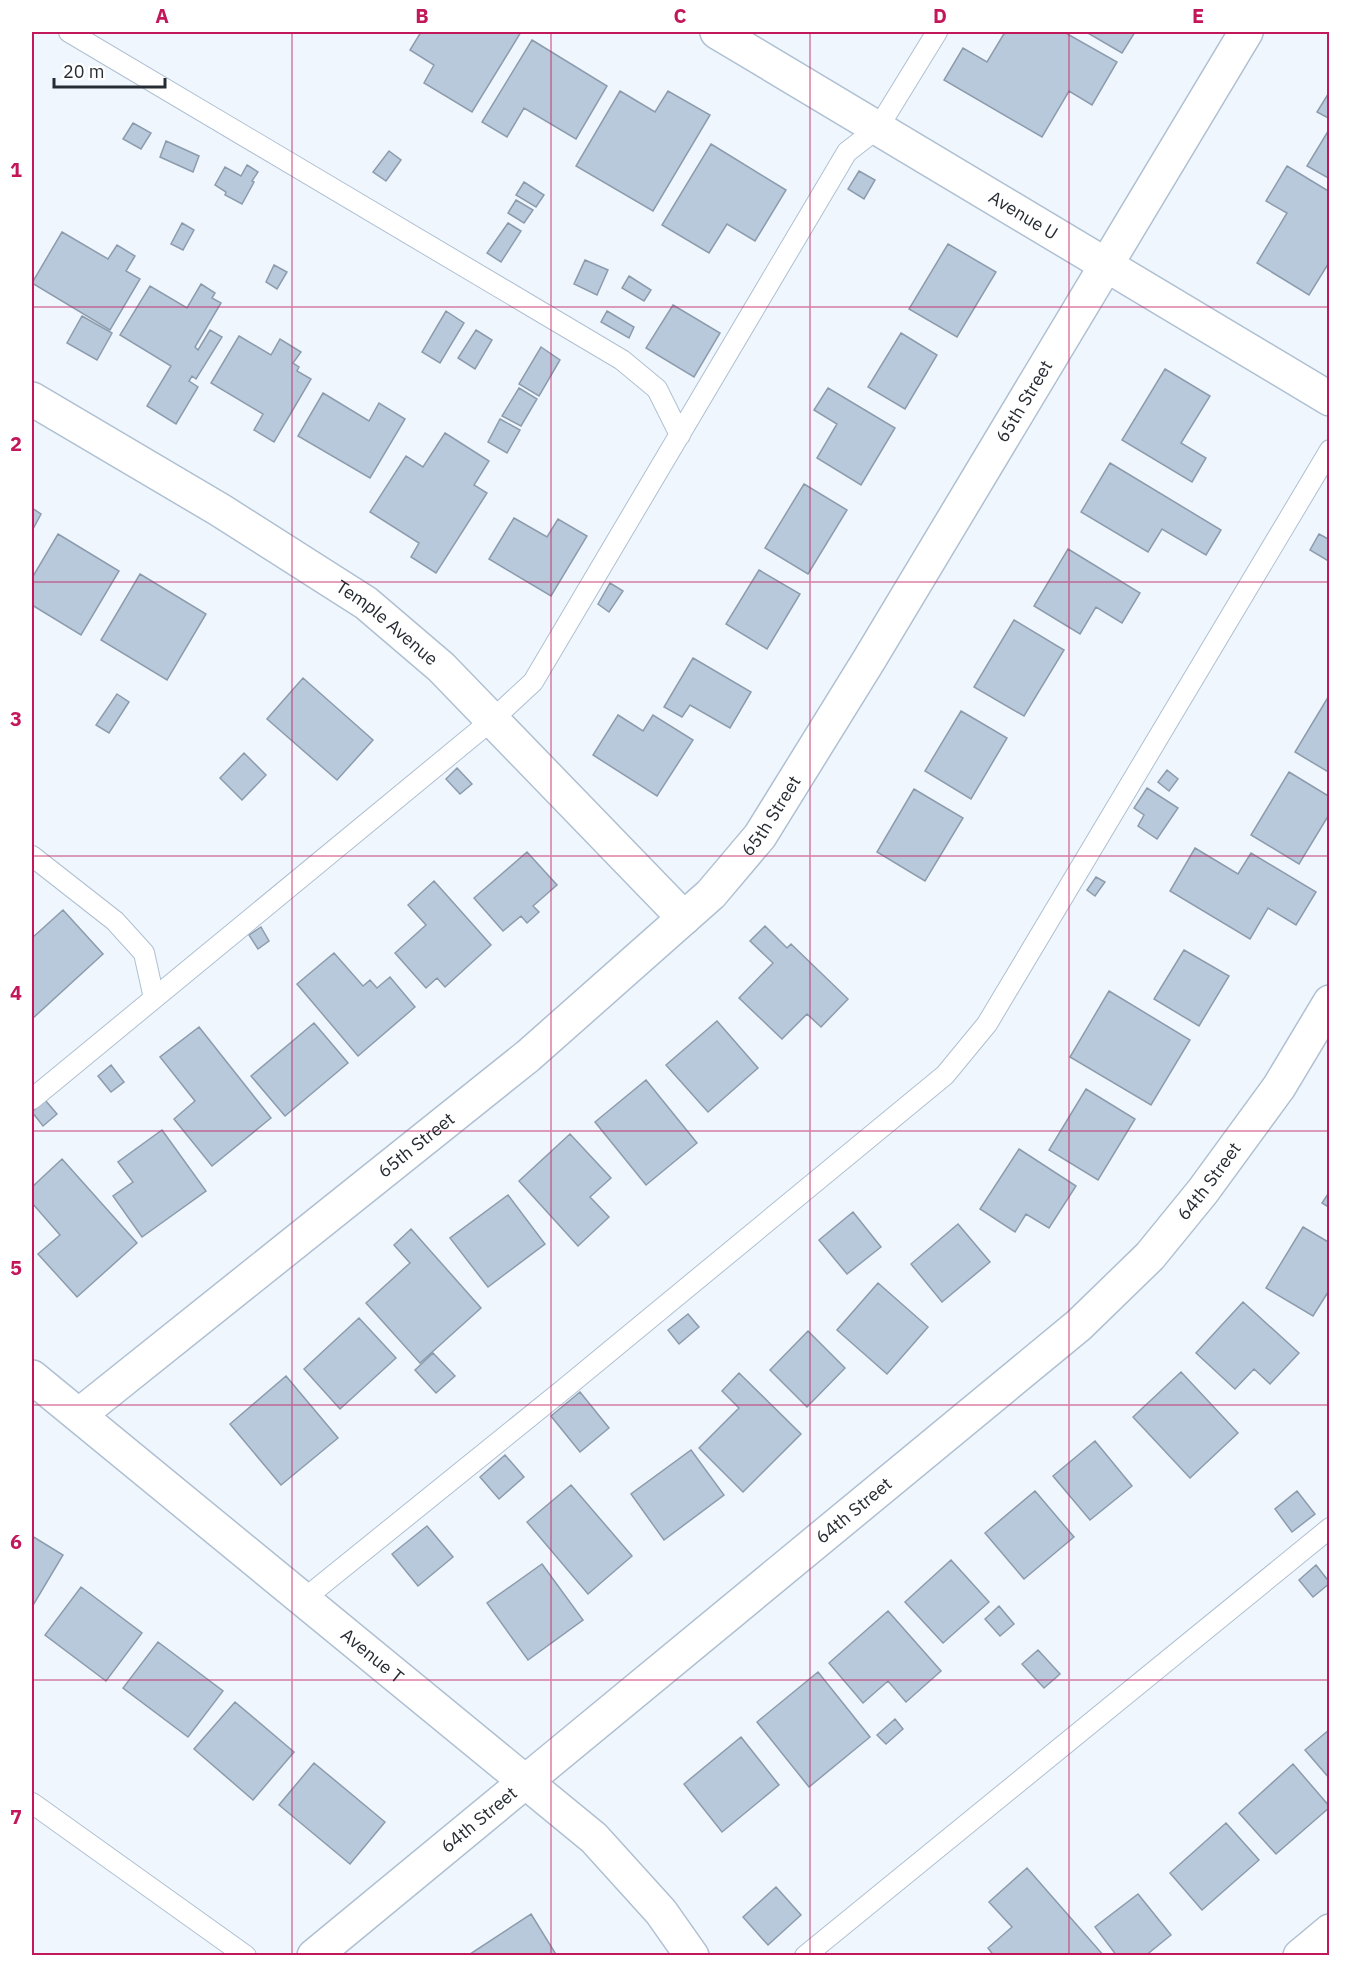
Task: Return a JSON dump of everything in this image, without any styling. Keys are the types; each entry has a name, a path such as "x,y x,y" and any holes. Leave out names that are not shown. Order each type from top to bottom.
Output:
{"street":[{"name":"Avenue U","path":"717,32 1329,399"},
{"name":"65th Street","path":"80,1415 528,1056 711,894 760,836 869,660 1246,32"},
{"name":"Temple Avenue","path":"32,399 220,510 366,603 441,667 684,918"},
{"name":"64th Street","path":"314,1956 1095,1310 1150,1256 1203,1191 1279,1087 1329,1002"},
{"name":"Avenue T","path":"32,1377 594,1838 662,1912 692,1956"},
{"path":"1300,1956 1329,1931"}],"lane":[{"path":"69,32 622,360 657,389 680,435"},
{"path":"32,1100 492,720 533,682 847,152 878,128 937,32"},
{"path":"304,1599 564,1389 945,1075 987,1024 1329,450"},
{"path":"32,856 115,921 144,953 154,998"},
{"path":"805,1956 1329,1528"},
{"path":"32,1803 246,1956"}],"building":[{"path":"421,32 521,32 472,112 424,83 434,65 410,50"},
{"path":"1005,32 1064,32 1117,62 1092,105 1069,91 1042,137 944,80 963,48 987,62"},
{"path":"1086,32 1135,32 1122,53"},
{"path":"532,40 607,86 576,139 524,108 507,137 482,122"},
{"path":"620,91 655,112 668,91 710,115 653,211 576,166"},
{"path":"1330,91 1330,119 1317,112"},
{"path":"133,123 151,133 141,149 123,139"},
{"path":"1330,128 1330,179 1307,166"},
{"path":"166,141 199,156 193,172 160,157"},
{"path":"711,144 786,190 755,241 727,224 709,253 662,225"},
{"path":"389,151 401,160 386,181 373,172"},
{"path":"247,165 258,172 242,204 225,195 226,192 215,185 225,167 241,176"},
{"path":"1287,166 1330,192 1330,261 1309,295 1257,263 1287,213 1266,201"},
{"path":"859,171 875,180 864,199 848,189"},
{"path":"524,182 544,195 536,207 516,195"},
{"path":"516,200 533,210 524,223 508,213"},
{"path":"182,223 194,230 183,250 171,244"},
{"path":"508,223 521,231 501,262 487,253"},
{"path":"62,232 108,259 117,245 135,256 126,271 140,279 110,330 32,283"},
{"path":"948,244 996,272 957,337 909,309"},
{"path":"585,260 608,270 597,295 574,284"},
{"path":"274,265 287,272 277,289 266,282"},
{"path":"629,276 651,290 644,301 622,288"},
{"path":"201,284 215,293 212,298 221,303 195,347 198,350 210,330 222,337 196,379 192,376 189,381 198,387 176,424 147,406 171,366 120,335 150,286 187,308"},
{"path":"673,305 720,333 694,377 646,348"},
{"path":"446,311 464,323 440,363 422,352"},
{"path":"607,311 634,327 629,338 601,322"},
{"path":"82,316 112,333 97,360 67,343"},
{"path":"476,330 492,340 475,369 458,358"},
{"path":"901,333 937,355 905,409 868,387"},
{"path":"239,336 271,355 280,339 301,352 293,363 299,367 297,371 311,379 274,442 254,430 263,414 211,383"},
{"path":"541,347 560,360 539,396 519,384"},
{"path":"1165,369 1210,396 1181,443 1206,458 1192,482 1122,440"},
{"path":"519,388 537,399 521,426 502,416"},
{"path":"828,388 895,428 861,485 817,458 837,424 814,410"},
{"path":"323,393 369,421 379,403 405,419 370,478 298,436"},
{"path":"500,419 520,430 507,453 488,442"},
{"path":"445,433 489,461 474,485 487,493 436,573 411,557 419,543 370,512 406,456 423,467"},
{"path":"1110,463 1221,530 1206,555 1162,529 1148,552 1081,512"},
{"path":"804,484 847,510 808,574 765,548"},
{"path":"32,508 41,514 32,531"},
{"path":"514,518 547,537 558,519 587,536 551,596 489,559"},
{"path":"58,534 119,571 81,635 32,605 32,578"},
{"path":"1319,534 1330,540 1330,562 1310,550"},
{"path":"1068,549 1140,593 1122,623 1096,607 1080,634 1034,606"},
{"path":"759,570 800,594 767,649 726,624"},
{"path":"140,574 206,614 167,680 101,640"},
{"path":"610,583 623,591 609,612 598,604"},
{"path":"1014,620 1064,650 1024,716 974,687"},
{"path":"693,658 751,692 730,728 690,705 682,717 664,707"},
{"path":"303,678 373,740 337,780 267,719"},
{"path":"117,694 129,702 109,733 96,725"},
{"path":"1330,694 1330,773 1295,752"},
{"path":"961,711 1007,738 971,799 925,771"},
{"path":"618,715 643,731 653,715 693,740 657,796 593,755"},
{"path":"244,753 266,775 242,800 220,778"},
{"path":"457,768 472,784 460,794 446,779"},
{"path":"1167,770 1178,779 1169,791 1158,782"},
{"path":"1289,772 1330,797 1330,813 1299,864 1251,835"},
{"path":"1147,788 1178,808 1157,839 1138,826 1144,815 1134,808"},
{"path":"914,789 963,818 925,881 877,852"},
{"path":"1195,848 1238,874 1251,853 1316,892 1296,925 1268,908 1250,939 1170,891"},
{"path":"527,852 557,885 533,906 539,912 527,923 521,916 503,931 474,898"},
{"path":"1096,877 1105,882 1095,896 1087,890"},
{"path":"434,881 491,945 445,987 437,978 426,988 395,953 426,925 408,905"},
{"path":"63,910 103,954 32,1019 32,938"},
{"path":"765,926 787,948 791,944 848,999 821,1027 807,1014 782,1039 739,998 773,963 750,941"},
{"path":"261,927 269,941 258,949 249,935"},
{"path":"1184,950 1229,976 1199,1026 1154,999"},
{"path":"334,953 363,986 370,980 377,988 390,977 415,1007 358,1056 297,984"},
{"path":"1109,991 1190,1040 1151,1105 1070,1057"},
{"path":"717,1021 758,1068 708,1112 666,1065"},
{"path":"314,1023 348,1063 285,1116 251,1076"},
{"path":"199,1027 271,1118 212,1166 174,1119 195,1101 160,1057"},
{"path":"111,1065 124,1082 111,1092 98,1076"},
{"path":"646,1080 697,1143 646,1185 595,1122"},
{"path":"1086,1089 1135,1119 1098,1180 1049,1150"},
{"path":"45,1100 57,1114 43,1126 32,1112"},
{"path":"162,1130 206,1191 142,1237 113,1196 133,1182 118,1162"},
{"path":"570,1134 611,1178 590,1197 609,1217 578,1246 519,1181"},
{"path":"1019,1149 1076,1186 1049,1228 1026,1214 1015,1232 980,1209"},
{"path":"62,1159 137,1243 77,1297 38,1254 60,1235 32,1203 32,1187"},
{"path":"1330,1191 1330,1208 1322,1203"},
{"path":"508,1195 545,1244 488,1287 450,1238"},
{"path":"853,1212 881,1247 847,1274 819,1240"},
{"path":"958,1224 990,1262 942,1302 911,1264"},
{"path":"1303,1227 1330,1243 1330,1289 1313,1316 1266,1288"},
{"path":"411,1229 481,1308 420,1363 366,1303 410,1263 394,1245"},
{"path":"878,1283 928,1327 887,1374 837,1330"},
{"path":"1243,1302 1299,1353 1270,1384 1254,1369 1235,1389 1196,1353"},
{"path":"688,1314 699,1327 679,1344 668,1330"},
{"path":"359,1318 396,1358 340,1409 304,1369"},
{"path":"808,1331 845,1368 807,1407 770,1370"},
{"path":"433,1353 455,1376 436,1393 415,1370"},
{"path":"1181,1372 1238,1433 1190,1478 1133,1417"},
{"path":"739,1373 801,1434 743,1492 699,1448 739,1408 722,1391"},
{"path":"286,1376 338,1438 281,1485 230,1424"},
{"path":"580,1392 609,1428 580,1452 551,1416"},
{"path":"1095,1441 1132,1486 1090,1520 1053,1476"},
{"path":"691,1450 724,1495 664,1540 631,1494"},
{"path":"505,1455 524,1477 499,1499 480,1477"},
{"path":"571,1485 632,1556 588,1594 527,1522"},
{"path":"1035,1491 1074,1537 1024,1579 985,1533"},
{"path":"1297,1491 1315,1514 1292,1532 1275,1509"},
{"path":"427,1526 453,1557 418,1586 392,1554"},
{"path":"32,1536 63,1555 32,1607"},
{"path":"951,1560 989,1602 943,1643 905,1602"},
{"path":"542,1564 583,1620 528,1660 487,1603"},
{"path":"1316,1565 1330,1583 1313,1597 1299,1580"},
{"path":"81,1587 142,1633 106,1681 45,1635"},
{"path":"999,1606 1014,1624 1000,1636 985,1619"},
{"path":"888,1611 941,1671 906,1702 888,1681 863,1703 829,1663"},
{"path":"158,1642 223,1691 188,1737 123,1688"},
{"path":"1038,1650 1060,1674 1044,1688 1022,1664"},
{"path":"818,1672 870,1737 809,1787 757,1722"},
{"path":"235,1702 294,1752 253,1800 194,1749"},
{"path":"895,1719 903,1729 886,1744 877,1735"},
{"path":"1330,1729 1330,1779 1305,1750"},
{"path":"741,1737 779,1785 722,1832 684,1784"},
{"path":"314,1763 385,1822 350,1864 279,1805"},
{"path":"1293,1764 1330,1807 1276,1854 1239,1813"},
{"path":"1226,1823 1259,1860 1202,1910 1170,1873"},
{"path":"1027,1868 1104,1956 994,1956 988,1948 1012,1927 989,1902"},
{"path":"776,1887 801,1915 768,1945 743,1917"},
{"path":"1138,1894 1171,1935 1145,1956 1117,1956 1095,1927"},
{"path":"531,1914 557,1956 467,1956"}]}
